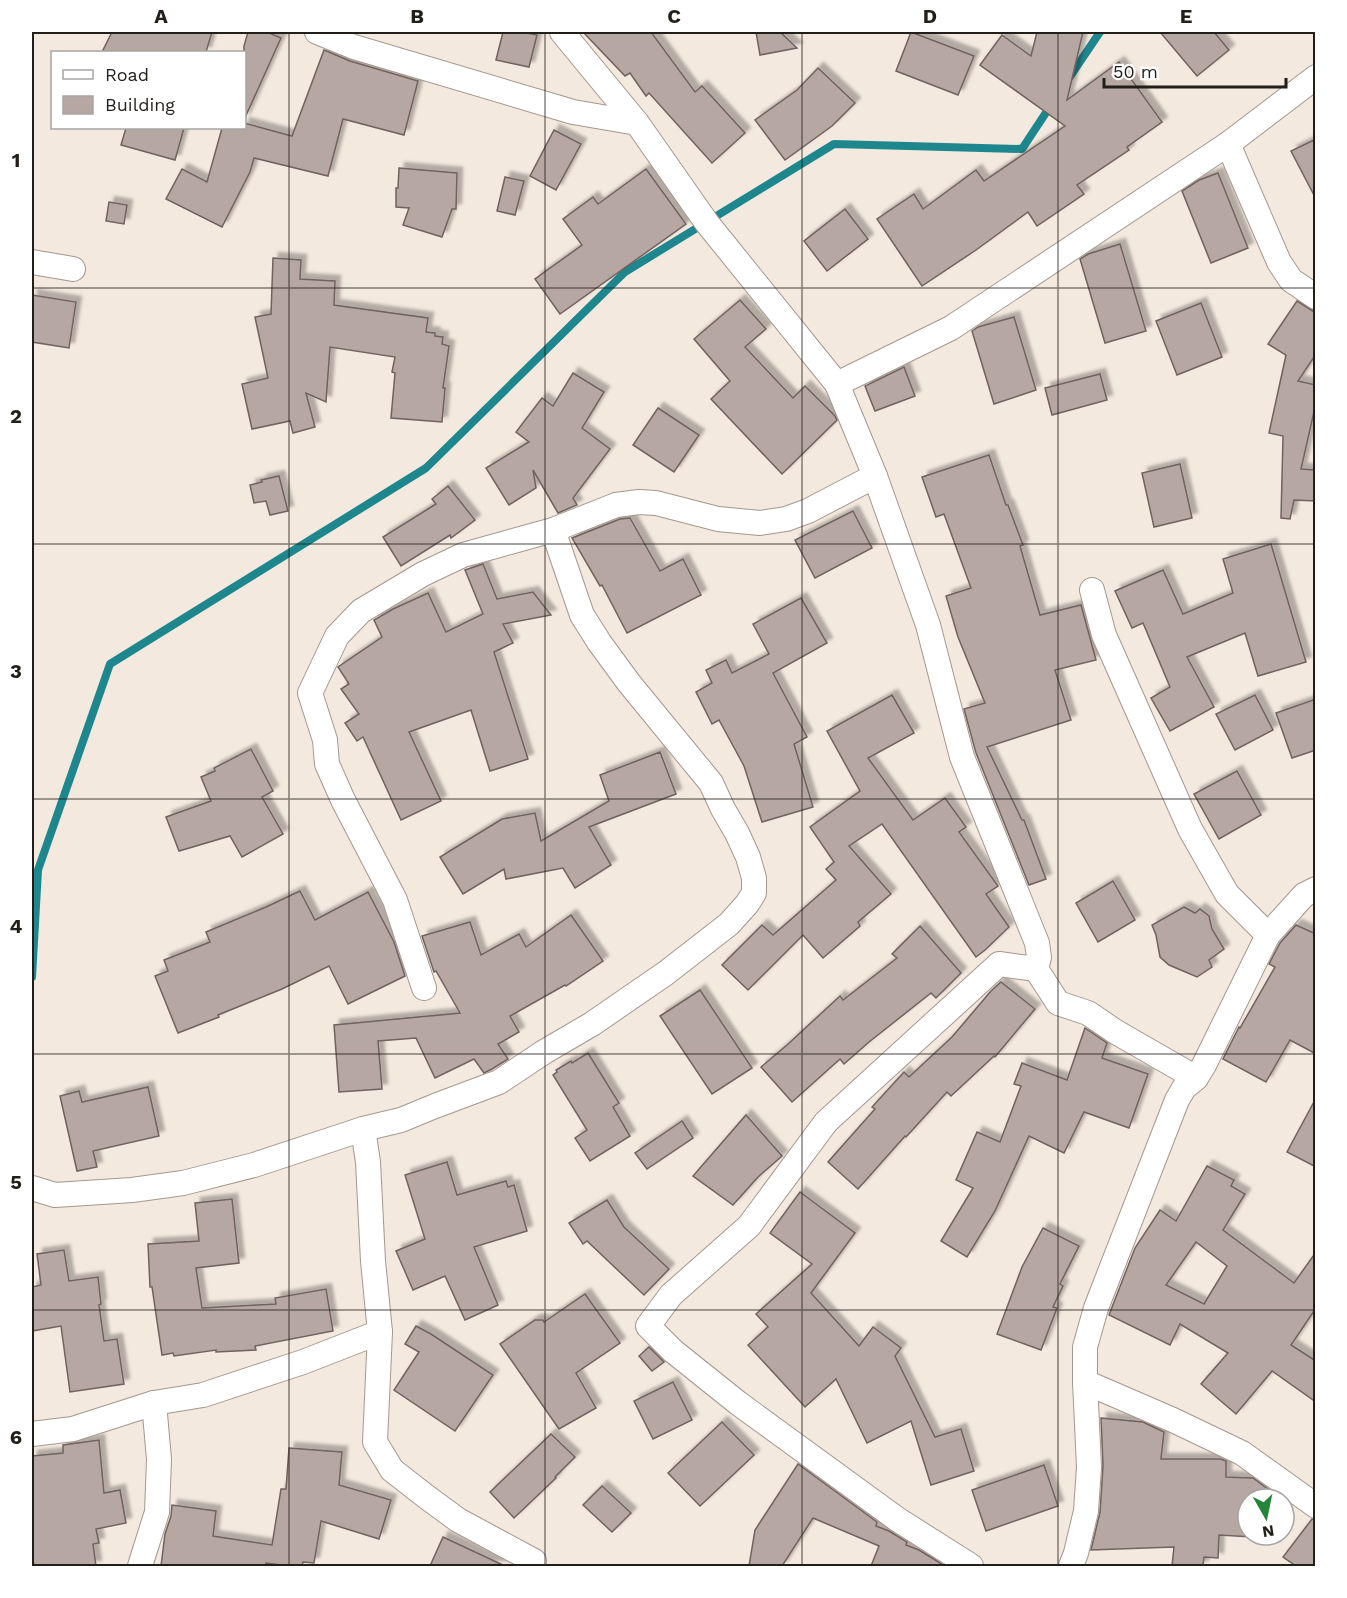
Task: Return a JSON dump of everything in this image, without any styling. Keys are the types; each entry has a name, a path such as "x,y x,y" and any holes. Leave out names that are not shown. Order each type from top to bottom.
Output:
{"street":[{"path":"317,32 354,47 573,112 638,123"},
{"path":"562,32 638,123 707,223 837,384 875,476 928,625 962,757 1037,942 1039,957 1036,969 1058,1003 1088,1013 1116,1032 1196,1078"},
{"path":"837,384 951,328 1228,144 1316,77"},
{"path":"1228,144 1279,262 1291,280 1316,297"},
{"path":"32,262 73,269"},
{"path":"424,988 395,900 327,764 325,740 309,693 337,636 361,611 423,574 463,555 553,530 616,505 639,502 656,503 718,519 760,523 786,519 808,511 875,476"},
{"path":"32,1188 55,1195 132,1190 183,1183 254,1165 363,1129 401,1120 499,1083 544,1052 592,1024 666,973 729,924 747,904 754,893 754,878 748,857 711,783 629,682 582,615 553,530"},
{"path":"1092,590 1104,635 1190,829 1227,894 1268,935"},
{"path":"1071,1566 1086,1511 1089,1467 1085,1347 1096,1308 1177,1100 1204,1065 1268,935 1304,895 1316,889"},
{"path":"971,1566 897,1520 738,1403 673,1351 648,1326 672,1295 749,1226 826,1122 999,964 1036,969"},
{"path":"363,1129 368,1162 373,1261 380,1332 375,1442 392,1470 458,1520 534,1561"},
{"path":"32,1434 73,1429 154,1403 203,1395 303,1362 380,1332"},
{"path":"1085,1382 1242,1453 1316,1506"},
{"path":"140,1566 157,1512 159,1459 154,1403"}],"building":[{"path":"112,32 212,32 206,51 102,51"},
{"path":"248,32 267,32 281,38 246,116 246,51 244,51"},
{"path":"503,32 537,35 529,67 496,60"},
{"path":"583,32 651,32 695,92 702,86 745,133 712,163 649,93 646,96 630,73 625,76"},
{"path":"756,32 780,32 797,48 760,55"},
{"path":"911,32 974,56 958,95 896,71"},
{"path":"1037,32 1083,32 1067,100 1119,62 1162,122 1127,147 1129,150 1077,185 1084,194 1037,226 1028,212 922,286 877,219 914,194 923,209 976,170 984,181 1065,126 980,65 1002,35 1031,56"},
{"path":"1160,32 1214,32 1229,50 1197,76"},
{"path":"324,50 350,61 418,81 404,135 343,119 328,176 254,158 250,172 222,227 166,199 182,169 207,182 222,129 246,129 246,124 292,136"},
{"path":"818,68 855,103 832,126 785,160 755,120 797,90"},
{"path":"126,129 184,129 175,160 121,145"},
{"path":"554,130 581,144 556,190 530,176"},
{"path":"1316,139 1316,199 1291,151"},
{"path":"399,168 457,173 456,209 452,209 442,237 403,225 409,208 396,207"},
{"path":"646,169 686,224 560,314 535,279 582,245 563,219 593,197 598,204"},
{"path":"1218,173 1248,248 1211,263 1182,191 1199,180"},
{"path":"505,177 524,181 515,215 497,211"},
{"path":"109,202 127,205 124,224 106,221"},
{"path":"845,209 868,239 827,271 804,241"},
{"path":"1120,244 1146,331 1105,343 1080,259 1088,254"},
{"path":"273,258 301,260 300,279 335,281 334,305 428,318 426,332 443,337 442,344 449,346 443,388 445,388 442,422 391,418 395,373 392,372 395,357 330,347 326,402 306,393 315,427 293,433 290,421 252,429 242,384 268,378 255,317 271,314"},
{"path":"32,295 76,302 69,348 32,342"},
{"path":"740,300 766,329 745,347 793,398 805,386 837,420 782,474 711,399 730,381 694,339"},
{"path":"1297,301 1316,313 1316,354 1298,381 1316,385 1316,403 1301,469 1316,470 1316,501 1294,500 1290,519 1281,518 1283,436 1269,433 1286,355 1268,344"},
{"path":"1201,303 1222,357 1177,375 1156,321"},
{"path":"1014,317 1036,390 994,404 972,331 978,327"},
{"path":"904,367 915,396 875,411 865,386"},
{"path":"573,373 604,392 582,428 610,449 573,498 577,505 558,513 533,470 536,488 509,505 486,468 529,442 516,432 542,398 553,406"},
{"path":"1100,374 1107,400 1052,415 1045,388"},
{"path":"658,408 699,435 674,472 633,445"},
{"path":"989,455 1023,545 1020,546 1040,615 1081,605 1096,660 1055,670 1071,720 987,747 1024,820 1046,879 1029,885 976,753 964,709 985,703 958,637 946,596 971,588 944,514 936,517 922,477"},
{"path":"1180,464 1192,518 1154,527 1142,473"},
{"path":"279,476 288,511 270,515 266,501 254,503 250,485"},
{"path":"448,486 475,520 451,538 450,535 401,566 383,537 436,504 432,499"},
{"path":"853,511 872,548 815,578 795,540"},
{"path":"630,518 660,571 683,559 701,595 627,633 602,585 600,586 572,538 620,519"},
{"path":"1271,544 1306,662 1258,676 1245,633 1187,657 1214,707 1170,731 1151,698 1170,687 1143,623 1132,628 1115,591 1163,570 1183,614 1233,593 1223,559"},
{"path":"483,564 497,599 533,592 551,615 503,624 513,643 494,652 528,759 490,771 471,710 409,732 441,801 401,820 363,737 357,741 345,723 359,714 341,689 349,684 338,667 382,637 374,620 428,593 446,632 483,614 465,570"},
{"path":"801,598 827,643 773,673 807,737 794,744 813,807 762,822 744,766 719,720 712,724 696,692 712,683 706,670 726,660 732,673 769,654 753,624"},
{"path":"892,695 914,733 868,758 913,820 945,798 966,827 959,832 998,886 986,894 1009,927 976,957 882,824 849,846 891,894 858,922 860,926 823,958 803,935 748,990 722,965 762,925 773,935 836,880 826,869 834,862 810,827 860,791 827,731"},
{"path":"1255,695 1273,730 1235,750 1216,714"},
{"path":"1316,699 1316,750 1292,758 1276,713"},
{"path":"251,749 273,791 262,797 283,834 242,857 230,836 179,851 166,817 211,801 201,777"},
{"path":"660,752 676,794 589,827 611,865 575,888 563,868 506,879 504,869 463,894 440,857 502,819 535,813 541,841 609,801 600,775"},
{"path":"1237,771 1261,815 1219,839 1194,794"},
{"path":"1113,881 1135,920 1098,942 1076,903"},
{"path":"300,891 315,920 368,892 394,942 405,976 348,1004 329,966 282,989 218,1015 219,1017 178,1033 155,976 168,971 164,960 210,942 206,932"},
{"path":"1184,907 1195,913 1200,909 1209,916 1212,929 1224,949 1209,960 1212,967 1197,977 1169,965 1160,957 1152,925"},
{"path":"571,915 603,961 566,986 510,1016 519,1032 498,1044 508,1059 484,1073 474,1059 435,1078 416,1038 378,1041 382,1089 339,1092 334,1025 460,1013 436,971 434,972 422,936 470,922 481,955 519,934 526,947"},
{"path":"1296,925 1316,934 1316,1054 1290,1040 1266,1082 1223,1059 1239,1027 1275,967 1269,964 1280,943"},
{"path":"920,926 961,973 936,998 931,993 844,1064 840,1059 792,1102 761,1067 840,996 843,1000 897,958 892,954"},
{"path":"1001,982 1035,1009 995,1057 951,1096 947,1092 858,1189 828,1162 875,1109 872,1107 904,1072 909,1077 952,1037"},
{"path":"700,990 752,1068 712,1094 660,1016"},
{"path":"1085,1028 1107,1043 1102,1058 1148,1074 1129,1128 1084,1112 1064,1153 1029,1136 995,1211 967,1257 941,1241 973,1188 956,1180 977,1132 1000,1142 1021,1086 1014,1084 1022,1063 1067,1080"},
{"path":"588,1053 619,1103 613,1107 630,1136 590,1161 575,1138 587,1130 553,1075 557,1072 556,1070"},
{"path":"148,1087 159,1136 93,1151 97,1167 77,1171 60,1096 79,1091 82,1102"},
{"path":"1316,1098 1316,1167 1287,1152"},
{"path":"746,1115 782,1156 758,1177 733,1205 693,1176"},
{"path":"682,1121 693,1138 647,1169 635,1153"},
{"path":"447,1162 457,1195 506,1181 508,1187 514,1185 527,1231 474,1247 498,1305 465,1320 445,1276 413,1290 396,1251 425,1239 405,1175"},
{"path":"1207,1166 1234,1180 1231,1186 1245,1194 1223,1230 1294,1283 1316,1252 1316,1308 1291,1345 1316,1361 1316,1402 1272,1371 1236,1414 1201,1384 1228,1353 1180,1324 1170,1345 1109,1315 1135,1248 1160,1210 1176,1221","holes":["1196,1242 1227,1266 1204,1304 1166,1285"]},
{"path":"800,1192 855,1233 811,1293 859,1346 873,1327 901,1348 895,1356 935,1437 961,1429 974,1471 931,1485 911,1421 867,1443 836,1379 805,1407 748,1345 768,1327 756,1314 812,1264 770,1233"},
{"path":"232,1199 239,1263 196,1268 202,1308 276,1304 275,1298 326,1289 333,1331 255,1346 256,1350 216,1352 216,1350 174,1356 173,1353 162,1355 152,1287 150,1287 148,1244 199,1241 195,1203"},
{"path":"607,1200 624,1227 669,1269 644,1295 587,1241 583,1244 569,1223"},
{"path":"1043,1228 1079,1246 1060,1284 1063,1286 1053,1307 1057,1308 1041,1350 997,1334 1022,1267"},
{"path":"64,1250 69,1281 98,1277 104,1341 117,1339 124,1384 70,1392 61,1326 32,1331 32,1287 41,1285 37,1254"},
{"path":"585,1294 620,1343 576,1373 596,1408 559,1429 500,1344 535,1320 544,1322"},
{"path":"416,1326 493,1375 455,1431 394,1390 419,1352 405,1344"},
{"path":"649,1347 664,1362 652,1371 639,1356"},
{"path":"673,1382 692,1420 653,1439 634,1401"},
{"path":"1101,1418 1143,1422 1164,1432 1161,1459 1221,1459 1226,1461 1226,1477 1253,1478 1265,1487 1236,1487 1236,1536 1219,1535 1218,1558 1204,1557 1203,1566 1172,1566 1174,1547 1091,1550 1100,1512 1103,1466"},
{"path":"722,1422 754,1455 700,1506 668,1473"},
{"path":"551,1434 575,1457 514,1518 490,1492"},
{"path":"99,1440 104,1493 120,1490 126,1523 96,1529 99,1543 93,1544 96,1566 34,1566 32,1456 63,1453 63,1445"},
{"path":"289,1448 342,1452 339,1485 391,1500 379,1539 321,1521 314,1563 303,1562 302,1566 266,1563 265,1566 161,1566 172,1505 216,1511 213,1536 272,1545 281,1489 286,1489"},
{"path":"798,1464 877,1522 876,1526 889,1531 907,1542 906,1545 945,1566 871,1566 879,1546 813,1518 782,1566 749,1566 755,1530"},
{"path":"1044,1465 1058,1506 986,1531 972,1490"},
{"path":"602,1486 631,1513 612,1532 583,1505"},
{"path":"1312,1519 1316,1520 1316,1566 1296,1566 1283,1557 1291,1547 1296,1547 1296,1540"},
{"path":"443,1537 505,1566 430,1566"}],"waterway":[{"path":"1069,78 1100,32"},
{"path":"32,977 38,870 110,664 426,468 625,272 834,144 1022,149 1051,105"}]}
